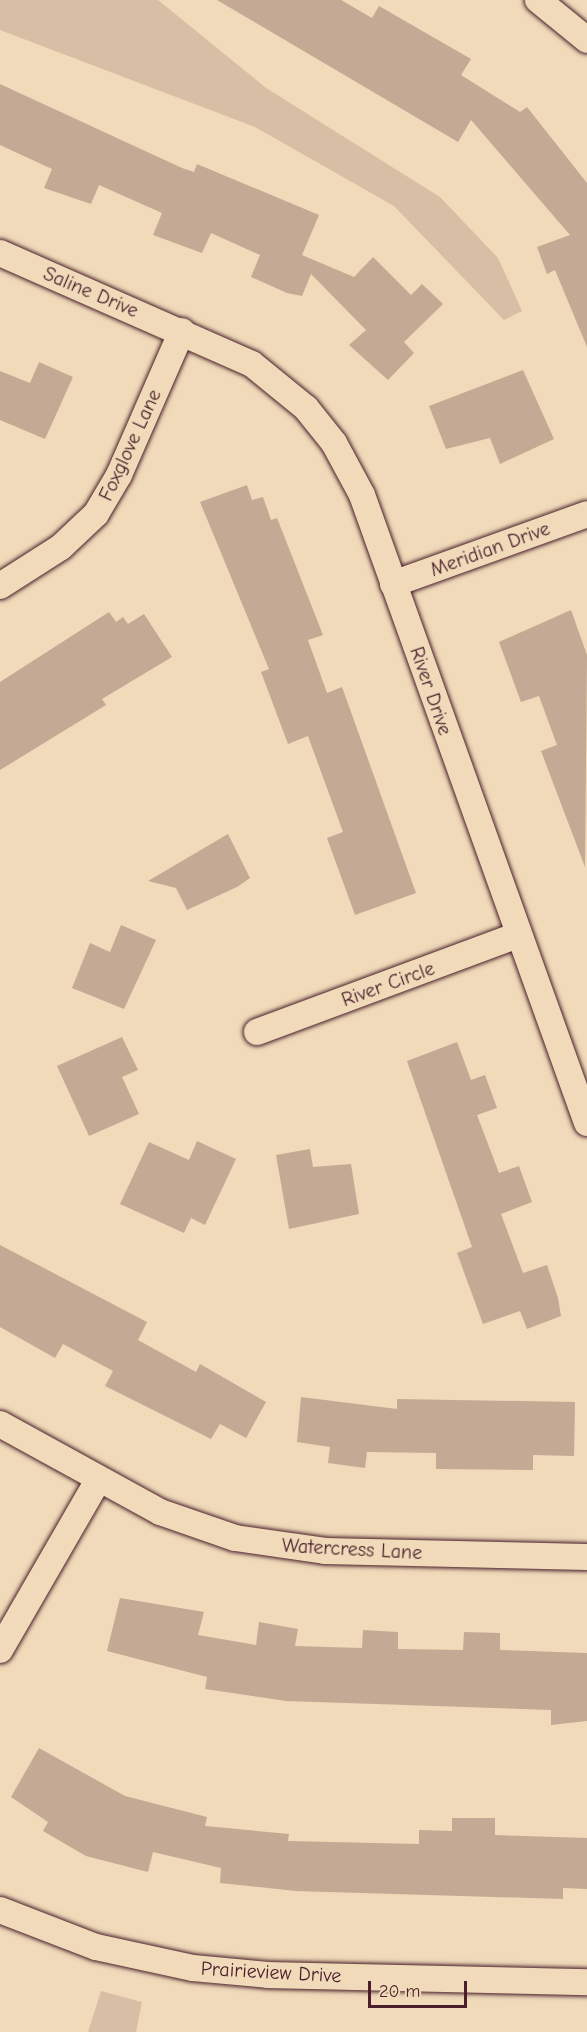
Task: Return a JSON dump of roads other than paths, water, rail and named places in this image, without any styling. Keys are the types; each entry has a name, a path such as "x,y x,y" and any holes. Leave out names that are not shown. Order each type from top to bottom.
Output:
{"street":[{"path":"538,0 587,40"},
{"name":"Saline Drive","path":"0,253 182,331"},
{"name":"River Drive","path":"182,331 252,364 321,425 356,480 587,1123"},
{"name":"Foxglove Lane","path":"0,586 61,547 96,514 120,475 182,331"},
{"name":"Meridian Drive","path":"393,584 587,514"},
{"name":"River Circle","path":"257,1032 518,935"},
{"name":"Watercress Lane","path":"0,1424 98,1480 180,1520 280,1547 587,1557"},
{"path":"0,1650 98,1480"},
{"name":"Prairieview Drive","path":"0,1910 96,1947 193,1968 268,1975 587,1982"}]}
